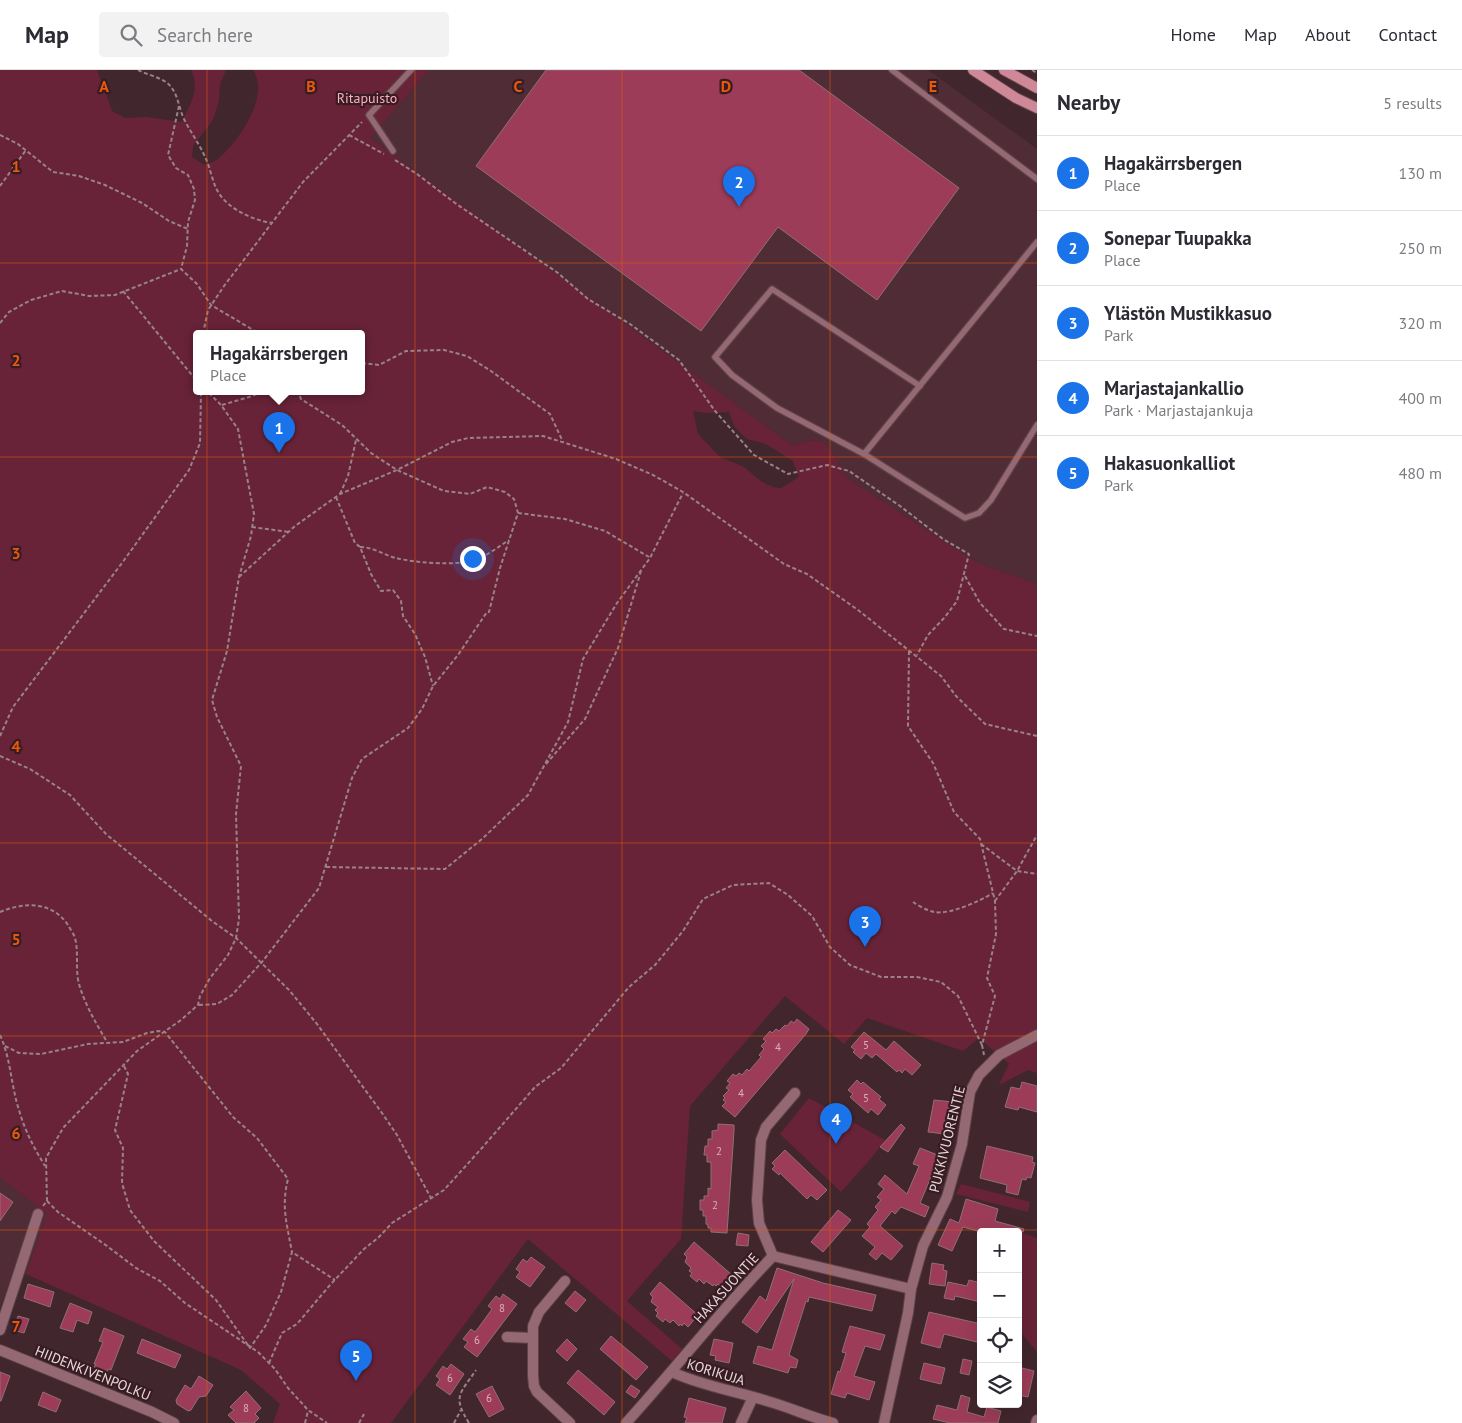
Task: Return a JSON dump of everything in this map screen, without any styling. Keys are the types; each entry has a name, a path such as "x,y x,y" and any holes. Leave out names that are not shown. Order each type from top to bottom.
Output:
{"main road":[{"path":"973,70 1016,98 1037,108"},
{"path":"1004,70 1037,88"}],"street":[{"name":"PUKKIVUORENTIE","path":"884,1423 908,1313 911,1289 923,1246 947,1198 962,1144 970,1092 986,1067 999,1054 1037,1034"},
{"path":"773,1256 759,1223 757,1200 761,1140 766,1127 795,1093"},
{"path":"0,1330 38,1214"},
{"name":"HAKASUONTIE","path":"626,1423 672,1372 738,1293 773,1256 911,1289"},
{"path":"565,1281 539,1312 533,1326 534,1386 537,1392 570,1423"},
{"path":"507,1337 533,1338"},
{"name":"HIIDENKIVENPOLKU","path":"0,1350 152,1412 174,1423"},
{"name":"KORIKUJA","path":"672,1372 690,1380 753,1397 833,1423"},
{"name":"KORIKUJA","path":"741,1423 753,1397"}],"lane":[{"path":"393,152 369,115 411,70"},
{"path":"892,70 1037,179"},
{"path":"900,76 907,70"},
{"path":"864,454 1037,242"},
{"path":"920,386 772,289 714,357 732,375 777,408 864,454 965,518 979,513 991,500 1037,425"}],"path":[{"path":"138,70 166,83 177,96 185,120 206,159 216,188 222,198 238,211 272,224"},
{"path":"1032,70 1037,73"},
{"path":"179,104 168,155 176,168 188,175 194,189 195,200 181,270"},
{"path":"204,330 208,310 224,286 304,182 369,115"},
{"path":"0,135 26,150 53,172 79,176 105,185 142,203 169,221 188,229"},
{"path":"349,135 417,174 455,203 558,273 588,299 630,324 679,360 715,411 754,455 788,474 828,465 849,471 900,506 943,539 969,554 957,601 928,635 916,656"},
{"path":"0,186 26,150"},
{"path":"181,270 197,284 211,305 253,330"},
{"path":"0,323 9,312 31,300 62,291 89,296 115,294 181,270"},
{"path":"123,291 193,376"},
{"path":"365,363 379,365 406,352 444,350 467,356 550,414 563,442"},
{"path":"0,736 13,706 122,563 189,470 200,443 200,395"},
{"path":"38,1214 47,1201 46,1158 63,1128 137,1052 198,1005 210,978 228,955 236,938 239,919 236,839 241,766 212,700 227,651 239,577 251,536 254,514 238,429 221,405 211,395"},
{"path":"221,405 255,395"},
{"path":"198,1005 216,1004 232,995 262,962 319,888 352,778 362,758 408,728 422,709 433,686 458,655 487,612 489,612 518,513 514,499 504,492 487,487 470,494 444,491 397,470 371,453 342,425 301,399 300,395"},
{"path":"239,577 289,532 340,494 397,470 452,442 468,438 542,436 616,459 653,475 683,492 784,564 814,579 858,610 941,676 956,696 985,724 1037,736"},
{"path":"340,494 348,476 356,440"},
{"path":"326,867 445,869 482,839 528,794 568,722 583,659 617,603 650,558 683,492"},
{"path":"336,497 355,543 360,547 371,574 381,590 393,590 401,602 403,616 416,634 433,686"},
{"path":"518,513 565,519 605,530 650,558"},
{"path":"252,527 289,532"},
{"path":"360,547 369,547 385,555 400,559 441,564 469,562 478,559 509,540"},
{"path":"542,768 585,719 618,648 642,569"},
{"path":"964,575 980,603 1004,628 1037,636"},
{"path":"909,650 908,726 934,763 954,812 980,840 995,901 996,934 987,978 995,996 982,1045"},
{"path":"0,756 30,769 70,795 106,834 212,921 236,938 262,962 312,1017 363,1087 397,1135 411,1164 432,1198"},
{"path":"995,901 1017,871 1037,835"},
{"path":"980,843 1017,871 1037,874"},
{"path":"269,1363 282,1333 297,1324 364,1249 392,1223 444,1190 535,1087 561,1068 629,987 654,964 683,931 703,899 733,885 769,884 788,895 812,916 830,946 850,965 881,978 917,977 941,982 958,996 982,1045 986,1067"},
{"path":"913,902 934,912 944,912 979,902 993,893"},
{"path":"0,912 12,907 31,904 48,907 64,919 76,937 79,983 84,999 108,1043"},
{"path":"5,1046 19,1053 41,1054 65,1048 123,1042 158,1031 165,1032 233,1116 257,1138 288,1179 284,1194 284,1210 292,1252 281,1292 266,1325 250,1348"},
{"path":"0,1035 5,1046 18,1110 31,1144 46,1168"},
{"path":"124,1065 128,1074 115,1130 123,1148 122,1183 130,1210 154,1241 216,1300 250,1348"},
{"path":"47,1201 58,1212 136,1268 160,1281 185,1303 258,1352 308,1410 327,1423"},
{"path":"292,1252 335,1280"},
{"path":"469,1423 458,1401 460,1394 476,1370"},
{"path":"305,1423 308,1410"},
{"path":"454,1423 461,1410"},
{"path":"359,1423 364,1414"}],"shaded area":[{"path":"429,70 928,70 1037,149 1037,584 976,562 847,478 832,452 815,440 792,445 370,138"},
{"path":"0,1177 48,1214 26,1274 14,1269 0,1308"}],"green space":[{"name":"Ritapuisto","path":"0,70 97,70 112,111 125,118 146,117 182,122 195,91 194,77 191,70 226,70 220,84 219,101 213,120 193,146 192,157 204,165 214,162 226,151 250,118 258,92 253,70 429,70 370,138 792,445 815,440 824,443 832,452 847,478 976,562 1037,584 1037,1073 1028,1070 999,1085 1009,1064 979,1038 963,1051 867,1018 844,1044 785,996 690,1106 681,1239 627,1301 682,1349 672,1361 528,1239 391,1423 273,1423 280,1404 241,1370 26,1274 47,1214 0,1177","holes":["693,411 707,413 729,412 734,426 747,439 766,444 793,461 799,477 781,488 773,487 762,482 744,467 720,457 698,434"]},
{"path":"809,1098 885,1140 841,1192 780,1134"},
{"path":"961,1184 1030,1202 1028,1212 956,1194"},
{"path":"1022,1233 1037,1238 1037,1352 1022,1334"}],"building":[{"path":"546,70 799,70 959,188 877,300 778,227 701,331 476,166"},
{"path":"797,1019 809,1029 806,1034 735,1117 722,1106 726,1102 723,1100 725,1098 723,1096 729,1090 726,1088 730,1083 727,1081 733,1074 736,1076 739,1073 742,1075 747,1069 749,1071 761,1057 759,1055 764,1049 761,1046 766,1041 763,1039 770,1031 772,1033 776,1029 779,1031 791,1021 794,1023"},
{"path":"864,1032 886,1050 894,1041 921,1065 912,1075 905,1069 902,1073 899,1070 897,1072 876,1054 872,1058 866,1053 861,1059 853,1052 855,1050 851,1047"},
{"path":"857,1080 861,1084 863,1082 881,1097 879,1099 886,1105 878,1115 871,1109 868,1113 850,1097 853,1094 848,1090"},
{"path":"1022,1082 1037,1086 1037,1112 1019,1107 1018,1110 1005,1107 1011,1087 1020,1089"},
{"path":"934,1100 953,1102 952,1109 955,1110 954,1119 951,1119 950,1123 946,1123 945,1134 928,1132"},
{"path":"718,1124 734,1125 727,1233 711,1232 711,1228 708,1228 706,1224 706,1216 703,1216 703,1210 700,1210 700,1200 704,1200 704,1196 708,1196 708,1188 711,1189 711,1162 707,1162 707,1155 704,1155 705,1146 708,1146 708,1139 712,1139 712,1131 718,1130"},
{"path":"901,1124 905,1128 888,1152 880,1147"},
{"path":"987,1146 1033,1157 1032,1162 1035,1163 1031,1178 1022,1179 1018,1195 1006,1192 1007,1185 980,1178"},
{"path":"920,1148 940,1156 920,1203 929,1207 925,1217 901,1207 895,1214 892,1211 880,1226 903,1246 891,1260 882,1253 876,1260 869,1254 875,1247 862,1236 870,1227 867,1224 878,1210 875,1207 881,1200 877,1197 884,1189 878,1184 885,1175 907,1194 919,1166 913,1164"},
{"path":"785,1150 827,1190 817,1200 811,1195 807,1199 780,1173 779,1175 772,1169 775,1166 772,1163"},
{"path":"0,1193 13,1202 0,1221"},
{"path":"966,1199 998,1209 995,1221 1020,1228 977,1228 977,1231 963,1227 952,1251 938,1245 950,1219 959,1223"},
{"path":"838,1210 851,1220 823,1252 811,1242"},
{"path":"738,1233 749,1235 748,1246 736,1245"},
{"path":"694,1242 732,1275 722,1287 718,1284 713,1286 706,1281 704,1284 699,1279 697,1282 690,1276 692,1273 689,1271 691,1268 685,1262 687,1257 684,1254"},
{"path":"531,1257 545,1267 530,1287 516,1277 520,1272 516,1269 523,1259 527,1262"},
{"path":"932,1263 944,1265 943,1270 947,1271 945,1286 929,1284"},
{"path":"777,1268 823,1283 876,1295 872,1311 809,1297 808,1302 806,1301 789,1355 798,1360 796,1368 790,1367 788,1373 753,1363 758,1346 772,1350 794,1279 757,1333 742,1322 760,1296 766,1301"},
{"path":"969,1280 977,1282 977,1301 955,1296 954,1300 944,1298 948,1282 967,1286"},
{"path":"660,1282 698,1315 688,1327 684,1323 682,1326 680,1324 679,1326 673,1320 670,1323 665,1319 663,1322 656,1316 658,1313 655,1310 658,1307 651,1302 653,1297 650,1294"},
{"path":"28,1284 54,1292 50,1307 24,1298"},
{"path":"575,1291 586,1300 576,1312 565,1303"},
{"path":"503,1294 517,1304 477,1357 464,1347 468,1342 463,1339 471,1329 475,1332 492,1309 488,1306 496,1296 500,1299"},
{"path":"70,1303 92,1312 88,1324 77,1320 73,1332 60,1328"},
{"path":"929,1312 977,1323 977,1342 944,1334 940,1348 921,1343"},
{"path":"18,1316 29,1319 24,1333 13,1330"},
{"path":"850,1326 885,1335 880,1350 865,1346 854,1376 875,1382 869,1400 847,1393 845,1398 831,1394 846,1353 842,1352"},
{"path":"104,1328 124,1336 111,1370 108,1369 107,1372 94,1367 103,1342 99,1341"},
{"path":"611,1336 648,1367 636,1380 600,1349"},
{"path":"142,1339 181,1355 175,1368 137,1353"},
{"path":"567,1339 577,1349 567,1361 556,1351"},
{"path":"714,1339 733,1343 729,1363 715,1360 716,1356 710,1355"},
{"path":"963,1359 972,1361 969,1375 960,1373"},
{"path":"924,1363 945,1368 941,1384 920,1379"},
{"path":"451,1364 464,1374 450,1395 436,1385 440,1379 436,1376 443,1366 447,1369"},
{"path":"1022,1368 1034,1371 1028,1397 1022,1396"},
{"path":"578,1370 615,1402 604,1415 567,1383"},
{"path":"0,1372 10,1376 1,1401 0,1401"},
{"path":"199,1376 213,1385 206,1396 199,1397 191,1410 188,1411 177,1404 176,1400 185,1385 191,1389"},
{"path":"631,1385 640,1391 635,1398 626,1392"},
{"path":"492,1386 504,1409 489,1417 476,1394"},
{"path":"246,1391 261,1408 255,1414 259,1418 254,1423 236,1423 228,1415 234,1410 230,1407"},
{"path":"43,1392 61,1400 56,1412 38,1405"},
{"path":"961,1395 970,1398 967,1412 984,1417 987,1408 1001,1411 998,1423 950,1423 933,1419 937,1405 957,1410"},
{"path":"689,1398 726,1408 722,1423 685,1423 687,1418 684,1417"}],"place":[{"name":"Sonepar Tuupakka","path":"739,207"},
{"name":"Hagakärrsbergen","path":"279,453"},
{"name":"Ylästön Mustikkasuo","path":"865,947"},
{"name":"Marjastajankallio","path":"836,1144"},
{"name":"Hakasuonkalliot","path":"356,1381"}]}
